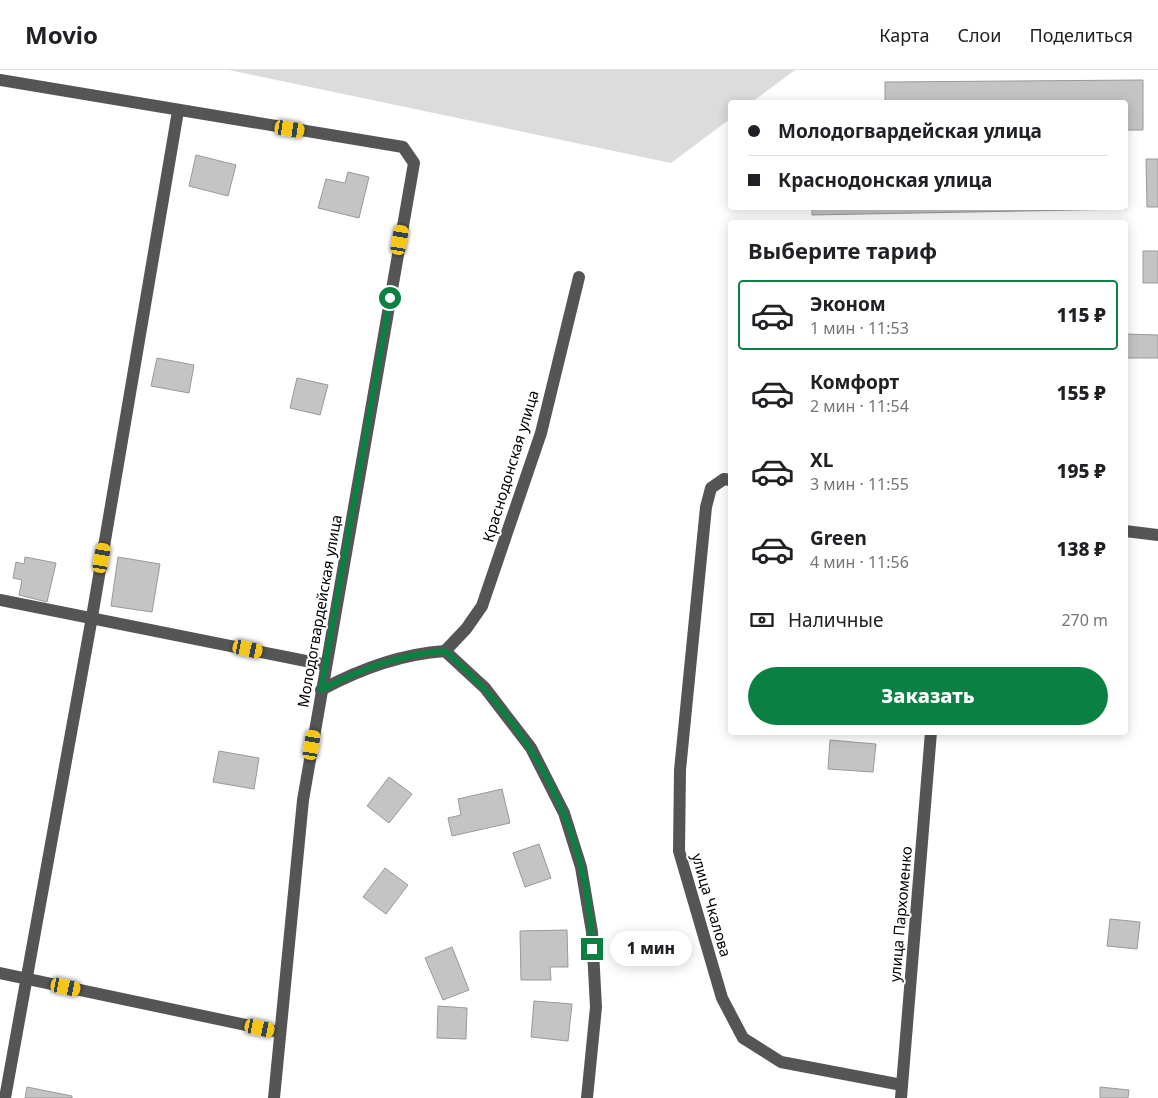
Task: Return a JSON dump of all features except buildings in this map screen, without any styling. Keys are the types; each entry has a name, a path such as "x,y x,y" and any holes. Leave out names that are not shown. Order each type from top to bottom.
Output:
{"street":[{"path":"0,80 178,111 92,617 5,1098"},
{"name":"Молодогвардейская улица","path":"178,111 403,147 414,163 303,800 274,1098"},
{"name":"Краснодонская улица","path":"445,651 466,630 482,606 541,433 579,277"},
{"name":"улица Чкалова","path":"728,480 724,479 711,488 706,507 680,770 679,851 722,998 743,1038 781,1062 902,1092"},
{"path":"1128,531 1158,535"},
{"path":"0,600 326,665"},
{"path":"321,690 382,663 417,654 445,651 485,688 531,748 564,813 582,867 592,932 596,1007 587,1098"},
{"name":"улица Пархоменко","path":"902,1092 931,735"},
{"path":"0,973 279,1032"}],"shaded area":[{"path":"229,70 795,70 755,100 728,100 728,120 671,163"}],"route":[{"path":"390,298 321,690 367,668 417,654 445,651 469,672 500,706 531,748 564,813 582,867 590,912 592,949"}]}
